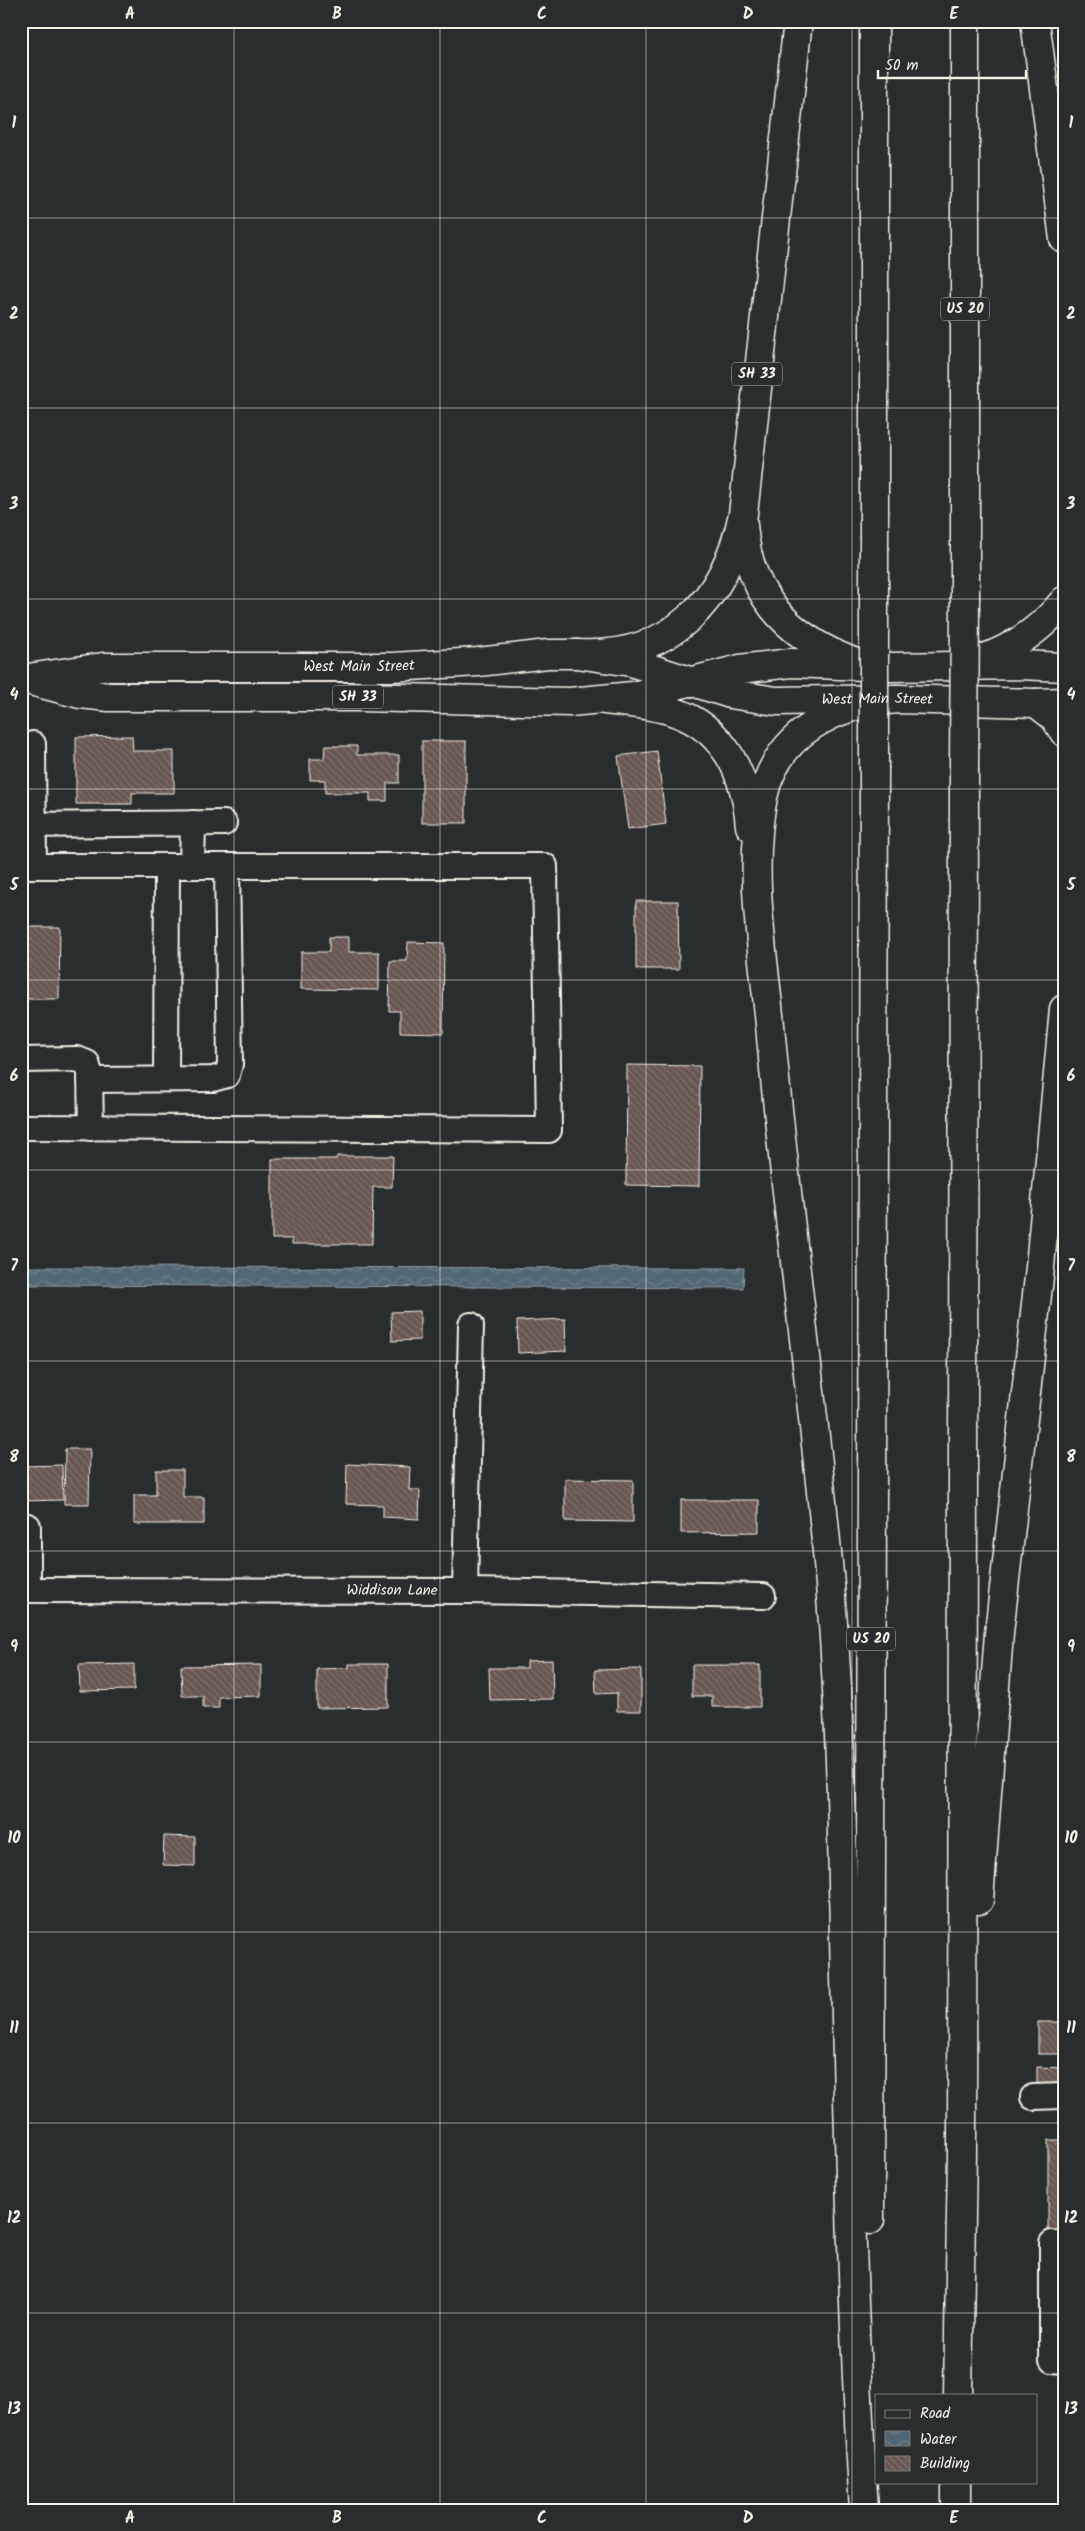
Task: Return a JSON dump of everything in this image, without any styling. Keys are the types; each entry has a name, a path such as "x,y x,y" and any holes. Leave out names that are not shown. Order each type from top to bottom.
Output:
{"main road":[{"name":"SH 33","path":"577,654 597,655 635,649 653,643 687,622 720,579 733,551 742,514 798,21"},
{"name":"US 20","path":"869,2510 874,769 874,21"},
{"name":"US 20","path":"958,2394 962,2153 965,21"},
{"path":"1035,21 1064,239"},
{"path":"742,514 744,534 754,574 776,613 809,642 826,652 864,666"},
{"name":"SH 33","path":"953,667 988,658 1020,642 1038,628 1064,601"},
{"name":"West Main Street","path":"22,679 103,666 392,667 478,662 548,654 577,654 631,662 730,694 776,701 898,699 1036,703 1064,702"},
{"name":"West Main Street","path":"22,679 60,690 108,697 360,697 570,702 633,696 764,665 817,663 864,666 953,667 1021,665 1064,667"},
{"path":"758,890 758,837 763,797 772,770 786,747 811,725 843,709 861,703 898,699"},
{"path":"604,700 670,710 686,716 714,735 725,748 734,762 746,792 758,890 774,1075 824,1524 834,1648 840,1752 853,2274 864,2510"},
{"path":"1036,703 1054,717 1064,732"},
{"path":"962,2153 995,1671 1040,1267 1064,1009"},
{"path":"956,2484 956,2510"}],"street":[{"path":"21,1127 549,1130 545,866 28,866 28,825 33,744"},
{"path":"192,866 193,823"},
{"path":"28,825 224,823"},
{"path":"166,1079 167,866"},
{"path":"90,1080 213,1079 227,1075 230,1064 227,866"},
{"path":"21,1060 77,1059 87,1063 90,1080 91,1128"},
{"path":"465,1591 472,1325"},
{"path":"25,1590 28,1526"},
{"name":"Widdison Lane","path":"25,1590 465,1591 763,1596"},
{"path":"1033,2097 1064,2096"},
{"path":"1052,2243 1052,2360 1064,2361"}],"water":[{"path":"21,1267 744,1268 743,1288 21,1285"}],"building":[{"path":"132,736 133,751 174,751 174,793 132,793 132,804 76,804 76,737"},
{"path":"422,741 466,741 466,823 422,823"},
{"path":"325,746 357,746 357,755 399,755 399,783 387,783 387,801 370,801 370,793 325,793 325,780 310,780 310,759 324,759"},
{"path":"657,751 666,824 628,829 618,756"},
{"path":"636,901 678,901 679,969 636,969"},
{"path":"24,927 60,927 59,999 24,999 24,1038 21,1038 21,934 24,934"},
{"path":"329,937 349,937 349,952 379,952 379,990 301,989 301,952 329,952"},
{"path":"408,942 444,943 443,1033 400,1032 400,1011 389,1011 390,961 407,961"},
{"path":"627,1065 700,1066 699,1186 626,1185"},
{"path":"337,1156 393,1156 392,1187 373,1187 372,1244 292,1244 292,1239 272,1239 272,1159 336,1159"},
{"path":"420,1311 420,1340 392,1341 391,1312"},
{"path":"565,1319 566,1351 518,1353 517,1321"},
{"path":"21,1355 24,1355 24,1391 21,1391"},
{"path":"65,1449 90,1449 89,1504 64,1504"},
{"path":"347,1464 410,1467 409,1490 420,1490 419,1519 383,1517 383,1505 346,1504"},
{"path":"62,1465 63,1500 21,1501 21,1466"},
{"path":"156,1470 183,1470 183,1497 204,1497 204,1524 134,1524 134,1495 156,1495"},
{"path":"565,1479 633,1480 633,1522 565,1521"},
{"path":"681,1500 759,1500 759,1532 681,1533"},
{"path":"552,1660 553,1699 490,1700 489,1668 527,1668 527,1661"},
{"path":"134,1664 134,1690 80,1691 79,1665"},
{"path":"349,1664 388,1664 388,1707 317,1708 317,1669 349,1668"},
{"path":"261,1665 261,1696 219,1697 219,1708 203,1708 203,1696 182,1696 181,1666"},
{"path":"692,1665 760,1665 760,1707 712,1707 712,1696 692,1696"},
{"path":"641,1669 641,1711 617,1711 617,1693 596,1694 595,1670"},
{"path":"164,1836 195,1837 195,1866 163,1865"},
{"path":"1038,2022 1064,2022 1064,2054 1038,2054"},
{"path":"1037,2067 1064,2068 1064,2088 1037,2088"},
{"path":"1048,2140 1064,2140 1064,2230 1048,2230"}]}
